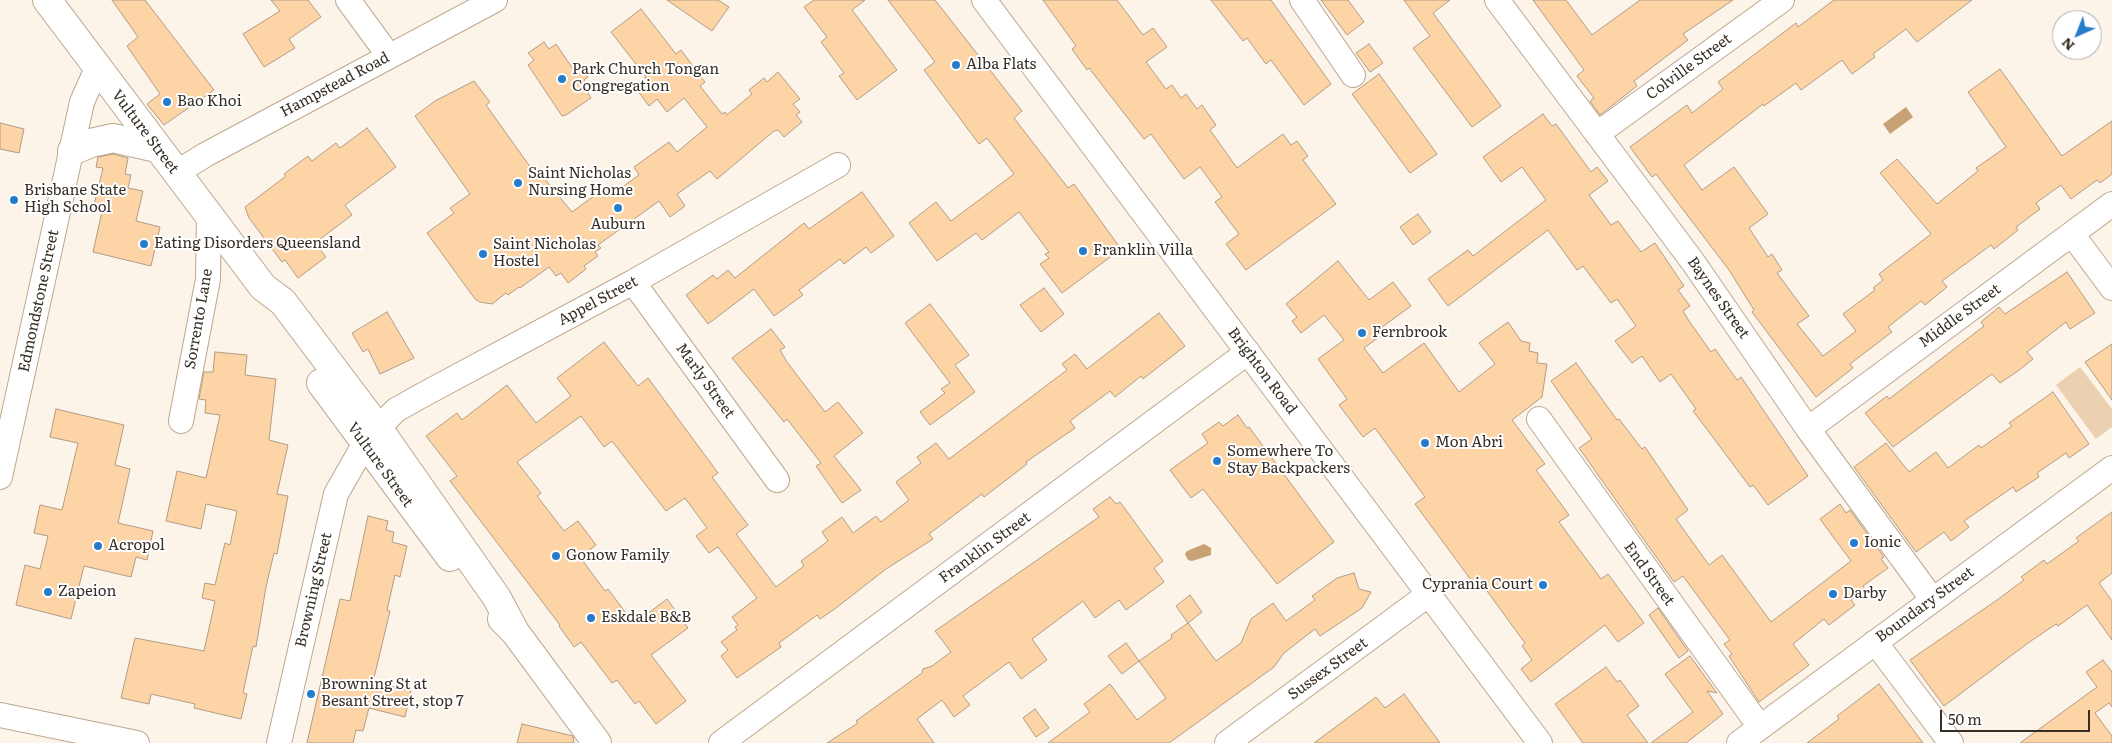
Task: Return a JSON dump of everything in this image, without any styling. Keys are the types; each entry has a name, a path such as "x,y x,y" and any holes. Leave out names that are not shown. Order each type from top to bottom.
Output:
{"main road":[{"name":"Vulture Street","path":"47,0 263,287 283,302 372,436 426,527 487,604 515,632 597,743"},
{"path":"72,151 91,143 113,138 157,148"}],"street":[{"path":"348,0 389,56"},
{"name":"Hampstead Road","path":"176,173 198,159 495,0"},
{"name":"Brighton Road","path":"984,0 1540,743"},
{"name":"Baynes Street","path":"1497,0 1693,262 1808,429 1932,600"},
{"name":"Colville Street","path":"1597,134 1782,0"},
{"path":"1308,2 1353,74"},
{"name":"Edmondstone Street","path":"0,477 82,102 97,68"},
{"name":"Appel Street","path":"372,436 396,410 633,282 838,165"},
{"name":"Middle Street","path":"1808,429 2112,204"},
{"name":"Sorrento Lane","path":"181,421 208,279 209,216"},
{"path":"2072,234 2112,288"},
{"name":"Marly Street","path":"633,282 777,480"},
{"name":"Franklin Street","path":"721,743 1248,352"},
{"name":"End Street","path":"1539,419 1760,727"},
{"name":"Browning Street","path":"279,743 336,494 372,436"},
{"name":"Boundary Street","path":"1739,743 2112,468"},
{"name":"Sussex Street","path":"1227,743 1429,594"},
{"path":"1875,642 1951,743"},
{"path":"0,715 136,743"}],"shaded area":[{"path":"1906,107 1913,117 1890,134 1883,124"},
{"path":"2080,367 2112,409 2112,427 2096,439 2056,385"},
{"path":"1204,544 1211,548 1211,555 1192,561 1188,560 1185,554 1187,551"}],"building":[{"path":"112,0 145,0 214,90 164,125 147,104 160,94 127,46 138,37"},
{"path":"271,0 308,0 321,17 289,39 295,48 264,67 243,34 280,11"},
{"path":"667,0 718,0 729,7 712,31"},
{"path":"814,0 865,0 852,10 897,70 857,100 839,76 844,73 821,42 827,37 804,7"},
{"path":"888,0 935,0 1022,111 1014,118 1068,188 1074,184 1121,249 1062,293 1040,264 1049,258 1045,254 1049,252 1019,212 982,240 976,233 937,261 909,223 936,202 951,221 1014,174 987,138 979,144 924,70 935,62"},
{"path":"1043,0 1117,0 1143,35 1153,28 1167,47 1146,62 1166,89 1172,85 1181,98 1186,94 1197,109 1202,105 1216,125 1210,130 1237,168 1283,134 1291,145 1297,141 1308,156 1303,160 1336,204 1246,270 1226,244 1239,234 1215,202 1222,197 1200,167 1184,179 1151,134 1144,139 1089,68 1087,70 1072,49 1076,46"},
{"path":"1211,0 1271,0 1331,84 1304,105 1271,60 1266,64 1247,38 1243,41"},
{"path":"1321,0 1348,0 1364,22 1347,35"},
{"path":"1404,0 1450,0 1433,13 1501,106 1472,127 1413,48 1430,36"},
{"path":"1533,0 1566,0 1592,35 1640,0 1733,0 1683,34 1688,40 1634,81 1637,86 1600,115 1590,101 1594,98 1577,76 1584,70"},
{"path":"1834,0 1972,0 1917,42 1906,29 1873,54 1875,57 1852,74 1842,60 1801,90 1796,83 1764,106 1763,104 1684,165 1702,190 1734,167 1768,214 1749,228 1768,257 1772,254 1782,270 1777,273 1809,316 1797,324 1823,356 1856,331 1843,314 1875,290 1873,288 1883,280 1879,274 1931,234 1880,173 1897,159 1937,204 1978,171 1976,168 2006,147 1968,92 2000,69 2062,156 2112,121 2112,174 2100,183 2097,180 2071,199 2061,185 2036,203 2040,209 2016,227 2018,230 1994,249 1991,245 1942,281 1947,287 1925,305 1921,301 1888,327 1892,332 1850,364 1853,368 1816,397 1752,312 1754,310 1729,270 1656,174 1652,177 1630,147 1687,105 1692,113 1723,89 1718,82 1796,23 1798,27"},
{"path":"641,9 676,54 681,50 705,82 700,86 722,114 725,112 727,115 752,94 749,90 764,78 767,82 778,72 800,99 793,104 800,112 796,115 802,122 784,137 778,130 774,131 717,179 710,171 677,194 685,206 670,217 659,201 598,245 601,248 595,252 598,256 584,266 586,269 568,283 561,273 556,276 549,267 520,288 508,295 506,293 492,304 480,302 475,299 427,233 454,213 450,208 470,194 415,116 435,101 474,81 490,102 486,105 536,175 540,173 572,212 605,188 610,196 639,175 634,167 669,142 677,152 707,127 684,98 667,112 657,99 649,106 634,86 646,77 611,32"},
{"name":"Park Church Tongan Congregation","path":"544,42 549,49 556,44 573,69 579,65 588,77 584,80 591,90 588,93 591,98 566,115 562,116 528,65 534,60 528,53"},
{"path":"1369,44 1383,63 1370,72 1356,53"},
{"path":"1379,74 1437,154 1410,173 1352,94"},
{"path":"1543,114 1552,126 1556,124 1591,172 1597,167 1608,181 1589,195 1611,225 1618,221 1641,252 1655,243 1684,286 1678,290 1690,306 1683,311 1689,321 1711,352 1715,349 1737,380 1741,377 1808,476 1768,505 1753,485 1750,487 1693,411 1696,409 1671,374 1660,382 1642,356 1632,363 1615,341 1636,326 1617,299 1611,303 1583,266 1577,270 1548,230 1448,306 1428,279 1468,250 1473,256 1546,200 1522,167 1501,182 1483,157"},
{"path":"0,123 24,129 19,153 0,149"},
{"path":"367,128 396,167 345,205 352,215 315,243 326,257 298,278 285,260 282,262 249,218 245,207 286,176 284,174 308,156 312,161 336,143 340,148"},
{"path":"113,154 128,158 125,174 131,175 128,188 143,191 136,221 160,227 151,266 93,252 103,207 94,205 103,168 96,167 98,157"},
{"path":"862,192 894,236 871,253 866,247 844,264 840,259 799,290 803,295 774,316 754,289 708,324 686,295 713,275 717,279 728,270 735,278 804,223 809,229"},
{"path":"1418,214 1431,232 1413,245 1400,227"},
{"path":"1338,261 1369,300 1393,282 1411,306 1382,327 1386,332 1364,348 1383,373 1424,343 1459,392 1495,364 1479,343 1508,322 1521,341 1530,343 1529,351 1538,353 1537,363 1547,364 1542,397 1512,420 1545,464 1536,470 1569,515 1559,522 1601,579 1608,574 1644,623 1618,642 1605,625 1531,682 1521,669 1532,660 1522,646 1525,643 1479,580 1474,584 1415,504 1425,497 1375,428 1363,437 1339,405 1347,399 1318,359 1344,340 1324,315 1301,333 1292,321 1297,317 1286,304"},
{"path":"2067,272 2095,313 2070,329 2066,322 2027,352 2033,359 2018,371 2000,383 1992,374 1893,447 1865,413 1887,396 1889,399 1984,326 1981,322 1999,307 2005,314"},
{"path":"1044,288 1064,314 1041,332 1020,305"},
{"path":"930,304 969,355 955,365 975,392 930,425 920,412 945,393 941,389 950,383 905,323"},
{"path":"387,312 414,358 380,374 368,349 363,352 352,333"},
{"path":"1159,313 1185,346 1143,379 1141,376 1115,397 1110,391 1070,421 1075,428 1026,462 1027,464 984,497 982,494 929,534 933,539 886,569 820,619 817,615 779,643 781,647 737,678 721,656 728,650 721,642 737,630 735,627 738,625 732,617 757,598 718,547 709,553 696,536 707,528 685,498 666,511 612,441 604,447 581,416 517,462 541,493 537,496 564,531 578,521 596,545 580,557 605,591 608,589 634,624 667,599 688,628 651,655 686,701 656,724 639,701 635,704 617,680 612,683 581,642 574,647 560,625 450,481 457,476 426,436 457,413 462,420 507,385 536,423 571,396 557,378 604,342 638,386 648,378 718,473 712,477 748,525 736,534 776,587 804,566 801,561 828,541 822,532 842,517 853,533 876,516 881,522 909,500 896,482 921,463 917,457 936,443 949,459 1067,370 1062,364 1075,354 1087,369"},
{"path":"771,329 785,347 780,350 787,362 825,412 838,402 863,433 834,456 861,490 842,503 816,466 821,463 787,419 784,422 732,358"},
{"path":"2112,344 2112,400 2085,362"},
{"path":"215,352 247,355 245,375 276,379 269,440 288,445 277,494 288,496 277,554 274,553 266,587 256,647 253,646 243,693 247,694 241,719 194,708 195,704 151,694 149,704 121,698 135,638 204,651 215,601 202,598 205,583 215,585 225,543 230,545 237,511 206,504 201,529 166,521 177,471 206,478 220,415 205,413 206,400 199,399 204,372 213,372"},
{"path":"1576,363 1617,420 1619,419 1642,449 1645,447 1688,510 1676,519 1709,565 1722,555 1771,622 1851,561 1820,519 1840,504 1846,513 1850,510 1884,557 1881,559 1888,568 1863,586 1865,589 1851,600 1855,605 1829,625 1824,619 1793,644 1809,665 1759,702 1729,656 1732,654 1724,644 1730,640 1683,576 1674,582 1579,448 1592,439 1551,381"},
{"path":"2053,392 2089,444 2069,458 2066,453 2037,473 2039,477 2016,492 2013,487 1964,521 1969,527 1951,541 1944,532 1916,552 1854,467 1886,443 1909,472 1936,452 1948,468 1979,445 1981,448 2012,426 2009,423"},
{"path":"56,409 124,425 115,465 130,469 118,523 153,531 147,560 136,557 131,577 84,566 71,619 16,605 25,565 40,569 48,536 34,533 40,505 62,510 78,443 50,437"},
{"path":"1238,415 1247,428 1249,427 1334,542 1277,584 1203,489 1191,498 1170,470 1208,443 1202,434 1219,422 1223,426"},
{"path":"1110,497 1116,504 1120,502 1163,561 1154,568 1164,582 1126,610 1119,600 1095,618 1083,601 1032,639 1047,660 1021,679 1009,662 963,696 970,705 954,717 942,700 917,719 934,743 827,743 858,723 856,721 922,673 923,669 932,666 951,652 935,631 1099,517 1093,509"},
{"path":"2112,512 2112,573 2099,583 2112,601 2112,640 2087,605 2058,626 2056,624 2028,643 1944,706 1910,660 2024,580 2021,577 2044,560 2047,564 2079,541 2076,538"},
{"path":"368,516 388,521 386,530 394,532 392,542 407,546 400,577 395,575 387,610 390,611 373,682 411,691 405,717 369,708 363,731 356,730 353,743 307,743 340,599 350,601"},
{"path":"1354,573 1359,589 1371,592 1362,608 1320,636 1315,629 1284,653 1274,667 1169,743 1048,743 1090,712 1084,704 1110,684 1137,720 1166,698 1139,661 1172,638 1171,635 1188,623 1216,661 1241,643 1251,619 1273,603 1286,621 1315,600 1312,596 1337,578"},
{"path":"1190,595 1202,612 1188,623 1176,606"},
{"path":"1658,608 1688,651 1679,658 1649,615"},
{"path":"1126,643 1139,661 1122,674 1108,656"},
{"path":"1690,656 1717,693 1707,691 1723,714 1686,743 1651,743 1693,712 1665,674"},
{"path":"2103,660 2112,672 2112,707 2109,703 2095,713 2112,736 2112,743 2020,743 2097,687 2086,672"},
{"path":"1606,667 1617,682 1620,680 1639,706 1627,715 1648,743 1583,743 1555,704"},
{"path":"1879,684 1923,743 1807,743 1839,719 1837,716"},
{"path":"1404,694 1440,743 1314,743 1376,697 1385,708"},
{"path":"1035,709 1049,728 1036,737 1023,718"},
{"path":"522,724 573,736 574,743 517,743"}],"place":[{"name":"Alba Flats","path":"956,65"},
{"name":"Park Church Tongan Congregation","path":"562,79"},
{"name":"Bao Khoi","path":"167,102"},
{"name":"Saint Nicholas Nursing Home","path":"518,183"},
{"name":"Brisbane State High School","path":"14,200"},
{"name":"Auburn","path":"618,208"},
{"name":"Eating Disorders Queensland","path":"144,244"},
{"name":"Franklin Villa","path":"1083,251"},
{"name":"Saint Nicholas Hostel","path":"483,254"},
{"name":"Fernbrook","path":"1362,333"},
{"name":"Mon Abri","path":"1425,443"},
{"name":"Somewhere To Stay Backpackers","path":"1217,461"},
{"name":"Ionic","path":"1854,543"},
{"name":"Acropol","path":"98,546"},
{"name":"Gonow Family","path":"556,556"},
{"name":"Cyprania Court","path":"1543,585"},
{"name":"Zapeion","path":"48,592"},
{"name":"Darby","path":"1833,594"},
{"name":"Eskdale B&B","path":"591,618"},
{"name":"Browning St at Besant Street, stop 7","path":"311,694"}]}
